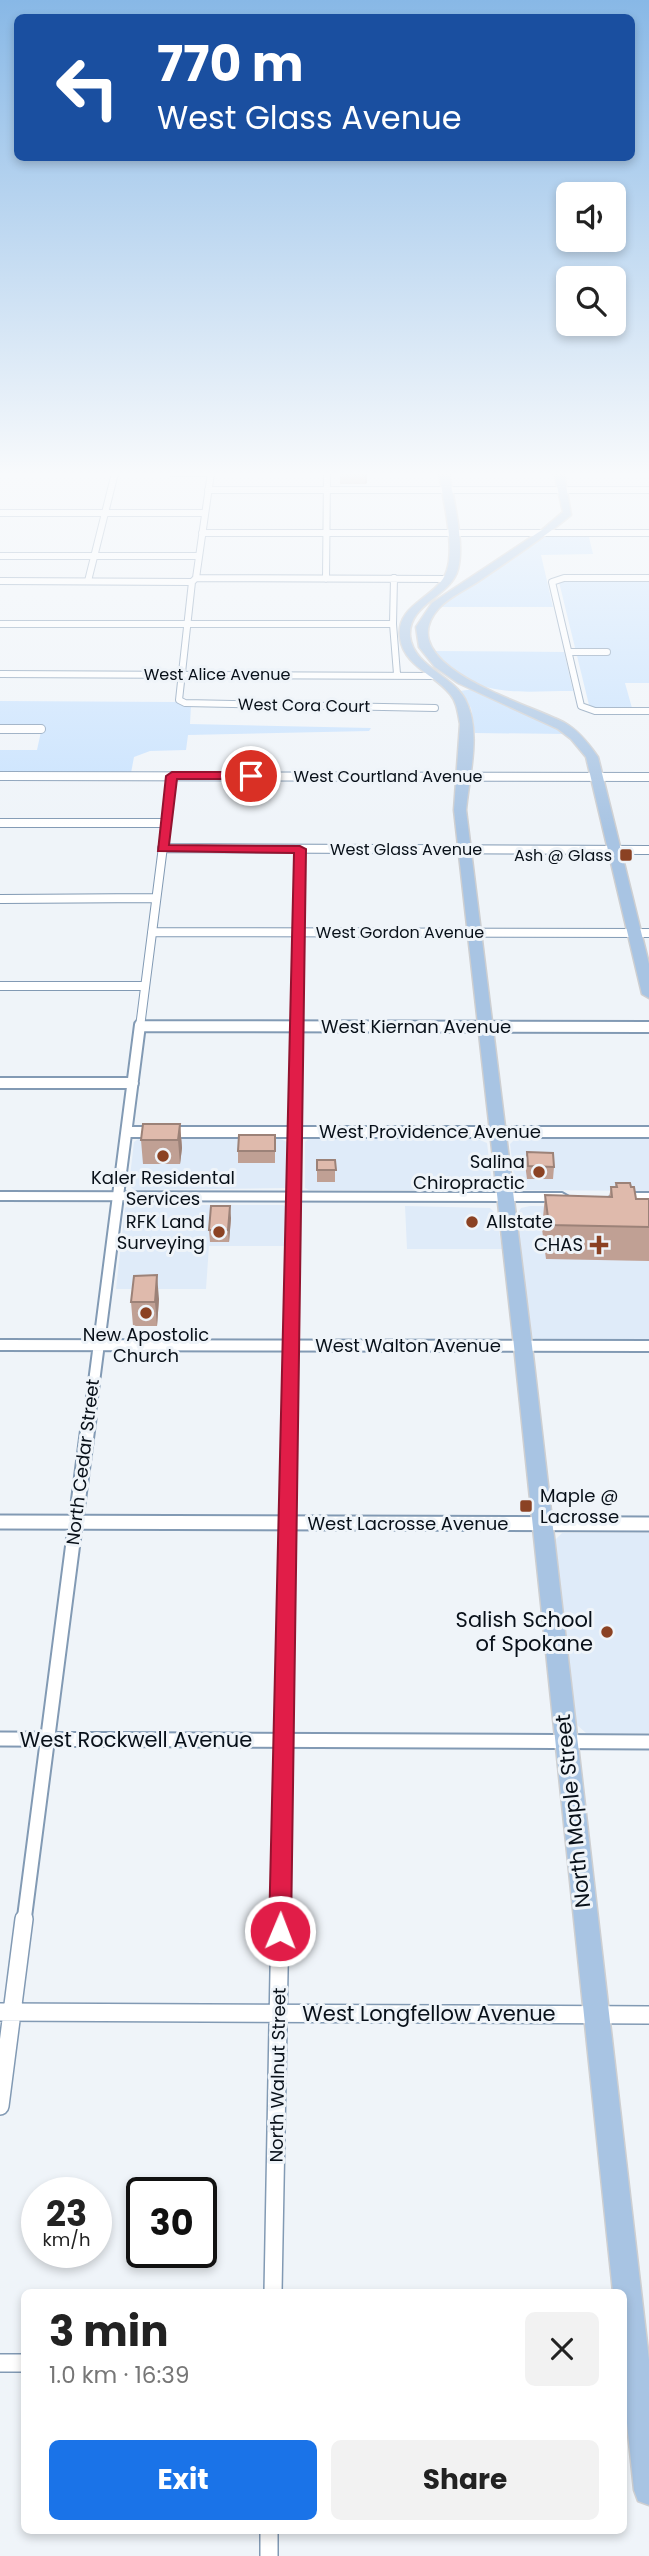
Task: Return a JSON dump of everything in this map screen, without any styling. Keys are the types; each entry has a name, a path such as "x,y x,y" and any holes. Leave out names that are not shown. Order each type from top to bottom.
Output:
{"main road":[{"name":"North Maple Street","path":"433,592 417,606 405,626 408,648 422,665 455,693 462,706 467,737 461,776 460,810 523,1346 649,2490"},
{"path":"455,592 436,605 423,620 420,637 429,656 448,673 563,726 581,741 592,757 615,850 642,933 649,995"}],"street":[{"path":"182,674 192,592"},
{"path":"394,592 397,674"},
{"path":"557,592 580,703 585,709 649,711"},
{"path":"0,624 393,624"},
{"path":"569,652 607,652"},
{"name":"West Alice Avenue","path":"0,674 435,676"},
{"name":"West Cora Court","path":"182,674 177,696 185,703 435,708"},
{"path":"0,729 41,729"},
{"name":"West Courtland Avenue","path":"0,776 649,776"},
{"name":"North Cedar Street","path":"0,2106 6,2012 46,1739 119,1196 172,776"},
{"path":"0,823 166,823"},
{"name":"West Glass Avenue","path":"162,848 649,850"},
{"name":"North Walnut Street","path":"273,2289 300,849"},
{"path":"0,899 156,898"},
{"name":"West Gordon Avenue","path":"152,932 642,933"},
{"path":"0,986 145,986"},
{"name":"West Kiernan Avenue","path":"140,1026 649,1027"},
{"path":"0,1083 133,1083"},
{"name":"West Providence Avenue","path":"127,1132 649,1132"},
{"path":"0,1196 570,1197"},
{"path":"596,1197 649,1198"},
{"name":"West Walton Avenue","path":"0,1345 649,1346"},
{"name":"West Lacrosse Avenue","path":"0,1522 649,1524"},
{"name":"West Rockwell Avenue","path":"0,1739 649,1742"},
{"name":"West Longfellow Avenue","path":"6,2012 649,2015"},
{"path":"0,2363 21,2363"},
{"path":"269,2534 269,2556"}],"shaded area":[{"path":"461,592 550,592 553,607 439,607"},
{"path":"562,592 649,592 649,683 625,683 632,708 589,705"},
{"path":"433,651 564,652 573,691 514,691 481,685 449,667"},
{"path":"474,689 533,714 567,734 475,733 471,708 460,691"},
{"path":"0,701 175,702 191,705 190,724 371,728 369,731 188,735 186,750 150,751 134,757 131,773 0,773 0,750 37,750 42,727 0,726"},
{"path":"141,1137 279,1138 289,1143 287,1188 134,1190 129,1185 134,1142"},
{"path":"475,1138 487,1143 492,1183 486,1190 305,1188 305,1142 308,1139"},
{"path":"516,1138 649,1138 649,1191 521,1190 515,1184 510,1144"},
{"path":"129,1205 283,1205 286,1207 285,1246 209,1246 206,1289 116,1289 125,1208"},
{"path":"405,1206 490,1208 496,1214 502,1249 407,1249"},
{"path":"649,1207 649,1340 538,1340 531,1337 518,1213 521,1208"},
{"name":"Salish School of Spokane","path":"562,1533 649,1533 649,1733 586,1733 576,1724 555,1540"}],"building":[{"path":"143,1124 180,1124 178,1140 141,1140"},
{"path":"239,1135 275,1135 275,1151 238,1151"},
{"path":"527,1152 553,1153 554,1167 528,1166"},
{"path":"317,1160 335,1160 336,1170 317,1170"},
{"path":"616,1183 630,1183 631,1187 634,1187 636,1199 649,1199 649,1227 549,1225 545,1195 612,1197 611,1187 617,1187"},
{"path":"211,1206 230,1206 228,1230 209,1230"},
{"path":"157,1275 155,1302 131,1302 134,1276"}],"place":[{"name":"Ash @ Glass","path":"626,855"},
{"name":"Kaler Residental Services","path":"163,1156"},
{"name":"Salina Chiropractic","path":"539,1172"},
{"name":"Allstate","path":"472,1222"},
{"name":"RFK Land Surveying","path":"219,1232"},
{"name":"CHAS","path":"599,1245"},
{"name":"New Apostolic Church","path":"146,1313"},
{"name":"Maple @ Lacrosse","path":"526,1506"},
{"name":"Salish School of Spokane","path":"607,1632"}],"route":[{"path":"251,776 172,776 162,848 300,849 280,1931"}]}
